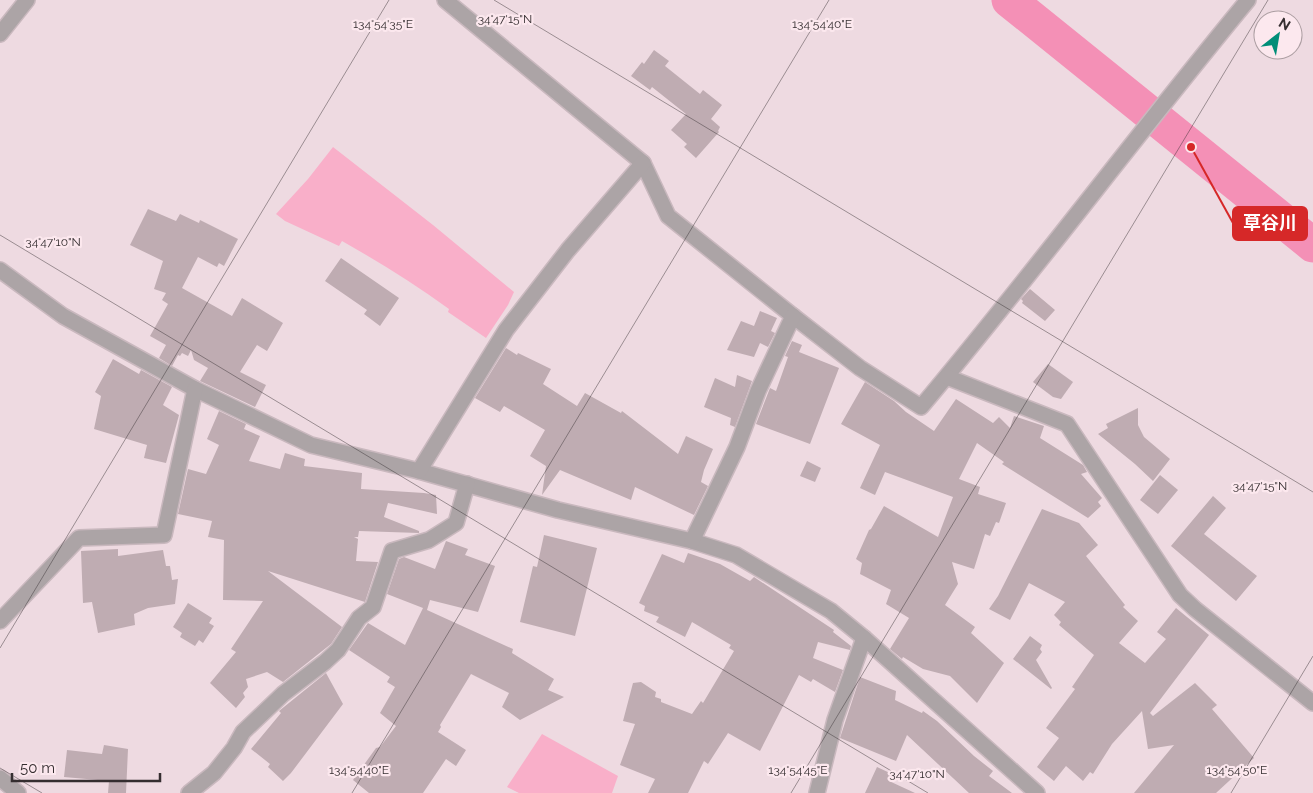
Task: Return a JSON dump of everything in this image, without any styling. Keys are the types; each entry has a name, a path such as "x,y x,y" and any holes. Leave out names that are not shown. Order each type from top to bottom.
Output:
{"street":[{"path":"0,34 27,0"},
{"path":"445,0 643,163 668,216 860,368 921,407 1126,153 1177,85 1248,0"},
{"path":"420,470 506,330 568,250 643,163"},
{"path":"0,270 63,316 195,389 312,446 420,470 558,510 692,541 736,555 831,611 864,638 1037,793"},
{"path":"692,541 737,447 758,391 792,316"},
{"path":"947,377 1067,424 1180,595 1313,703"},
{"path":"0,620 79,538 164,535 195,389"},
{"path":"189,793 214,773 234,748 243,732 283,694 338,650 359,618 373,607 392,551 429,540 456,523 467,484"},
{"path":"817,793 836,720 864,638"},
{"path":"1,780 18,793"}],"shaded area":[{"path":"333,147 433,225 514,292 508,305 486,338 448,312 449,309 370,257 342,241 339,246 285,221 276,214 308,179"},
{"path":"542,734 618,776 612,793 519,793 507,787"}],"building":[{"path":"654,50 669,61 665,66 700,94 703,90 722,105 711,119 720,127 719,132 696,158 684,147 687,144 671,130 686,114 652,87 650,90 631,76 642,62 644,64"},
{"path":"148,209 176,221 180,214 199,223 200,220 238,239 224,266 219,263 217,267 198,257 182,288 232,316 242,298 283,323 267,351 257,345 240,372 266,385 255,407 200,381 208,368 194,360 191,350 188,356 182,353 180,356 178,355 172,366 159,358 166,345 150,336 168,304 162,300 166,293 154,289 163,261 130,245"},
{"path":"341,258 399,298 380,326 364,314 367,310 325,281"},
{"path":"1030,289 1055,310 1045,321 1022,303 1021,299"},
{"path":"760,311 777,318 771,331 775,333 768,347 760,343 754,357 727,350 741,321 754,326"},
{"path":"792,341 802,345 799,352 839,368 810,444 756,424 770,388 776,391 788,357 785,356"},
{"path":"506,348 517,355 518,353 551,369 543,384 577,406 585,393 621,413 622,411 678,454 686,436 713,449 701,482 708,486 694,515 635,487 631,500 560,470 542,495 546,466 530,456 545,430 504,406 500,412 475,398"},
{"path":"113,359 139,374 141,370 172,387 163,405 179,415 166,463 144,458 147,445 94,429 101,396 95,392"},
{"path":"1048,364 1073,382 1061,399 1053,397 1033,382"},
{"path":"737,375 752,381 735,427 730,425 731,418 704,407 715,378 735,387"},
{"path":"865,382 934,431 956,399 993,423 999,417 1010,428 1014,416 1044,426 1040,438 1083,465 1087,472 1081,474 1102,498 1098,502 1101,506 1088,518 1002,464 1004,462 977,443 959,479 980,487 978,494 1006,503 999,523 996,522 990,536 985,534 974,569 952,562 958,584 945,605 975,627 971,633 1004,663 977,703 950,676 923,669 903,657 902,659 890,649 909,618 886,604 891,590 860,574 862,563 856,559 869,530 884,506 938,537 953,497 885,472 875,495 860,488 880,445 841,424"},
{"path":"1138,408 1138,425 1144,437 1170,459 1153,481 1098,434 1108,428 1106,424"},
{"path":"219,411 246,424 244,429 260,436 249,461 280,469 285,453 305,459 304,466 362,473 361,489 436,495 437,514 388,503 384,517 419,531 419,533 359,531 358,537 354,537 358,539 356,561 378,562 365,602 268,571 342,627 331,644 283,682 267,672 246,679 248,687 243,693 245,697 236,708 210,683 236,652 231,649 263,601 223,600 224,540 208,537 212,521 178,514 188,469 206,474 219,445 207,439"},
{"path":"807,461 821,468 815,482 800,476"},
{"path":"1160,475 1178,490 1158,514 1140,500"},
{"path":"1213,496 1226,508 1204,534 1257,576 1236,601 1171,546"},
{"path":"1042,509 1079,523 1098,545 1086,556 1125,605 1123,607 1138,621 1119,643 1145,663 1166,639 1157,632 1176,608 1209,635 1150,713 1153,716 1195,683 1217,705 1212,709 1254,758 1216,793 1134,793 1174,745 1148,749 1142,711 1112,744 1093,774 1090,772 1083,781 1066,766 1054,781 1037,767 1059,738 1046,728 1075,689 1072,687 1094,655 1059,625 1061,622 1054,615 1065,602 1029,583 1010,620 989,609 998,596"},
{"path":"544,535 597,548 575,636 520,622 533,566 537,567"},
{"path":"446,541 468,549 465,555 495,566 478,612 430,600 427,610 513,649 512,653 554,679 548,690 564,697 520,720 502,707 509,693 471,674 440,725 441,727 438,732 466,750 456,766 446,759 423,793 369,793 353,780 376,748 380,747 396,726 380,713 395,687 387,682 390,677 349,650 368,623 405,645 423,608 387,594 399,559 404,557 435,569"},
{"path":"118,549 118,556 163,550 166,566 170,566 172,580 178,579 175,604 148,608 134,614 135,625 98,633 92,602 83,603 81,551"},
{"path":"688,553 720,564 750,581 754,577 834,630 833,632 851,646 850,650 818,642 813,658 843,670 835,692 813,679 811,682 799,675 760,751 728,733 708,764 704,761 688,793 648,793 655,779 620,765 635,724 623,721 633,683 641,682 656,692 655,697 661,699 661,702 692,714 701,701 703,703 734,651 729,648 731,645 692,622 685,637 656,622 659,617 644,611 645,606 639,603 662,554 684,563"},
{"path":"188,603 212,618 209,623 214,626 203,643 199,640 195,646 180,637 182,633 173,627"},
{"path":"1030,636 1042,645 1040,649 1042,652 1036,660 1051,689 1013,659"},
{"path":"326,673 343,704 283,781 268,767 270,764 251,749 281,713 279,711"},
{"path":"860,677 896,691 895,700 922,713 923,711 937,721 993,771 989,776 1012,793 969,793 907,735 896,761 840,738"},
{"path":"104,745 128,749 126,793 108,793 109,781 64,777 67,750 102,754"},
{"path":"877,767 892,774 889,781 915,793 865,793"}],"waterway":[{"path":"1009,0 1313,245"}],"place":[{"name":"草谷川","path":"1191,147"}]}
